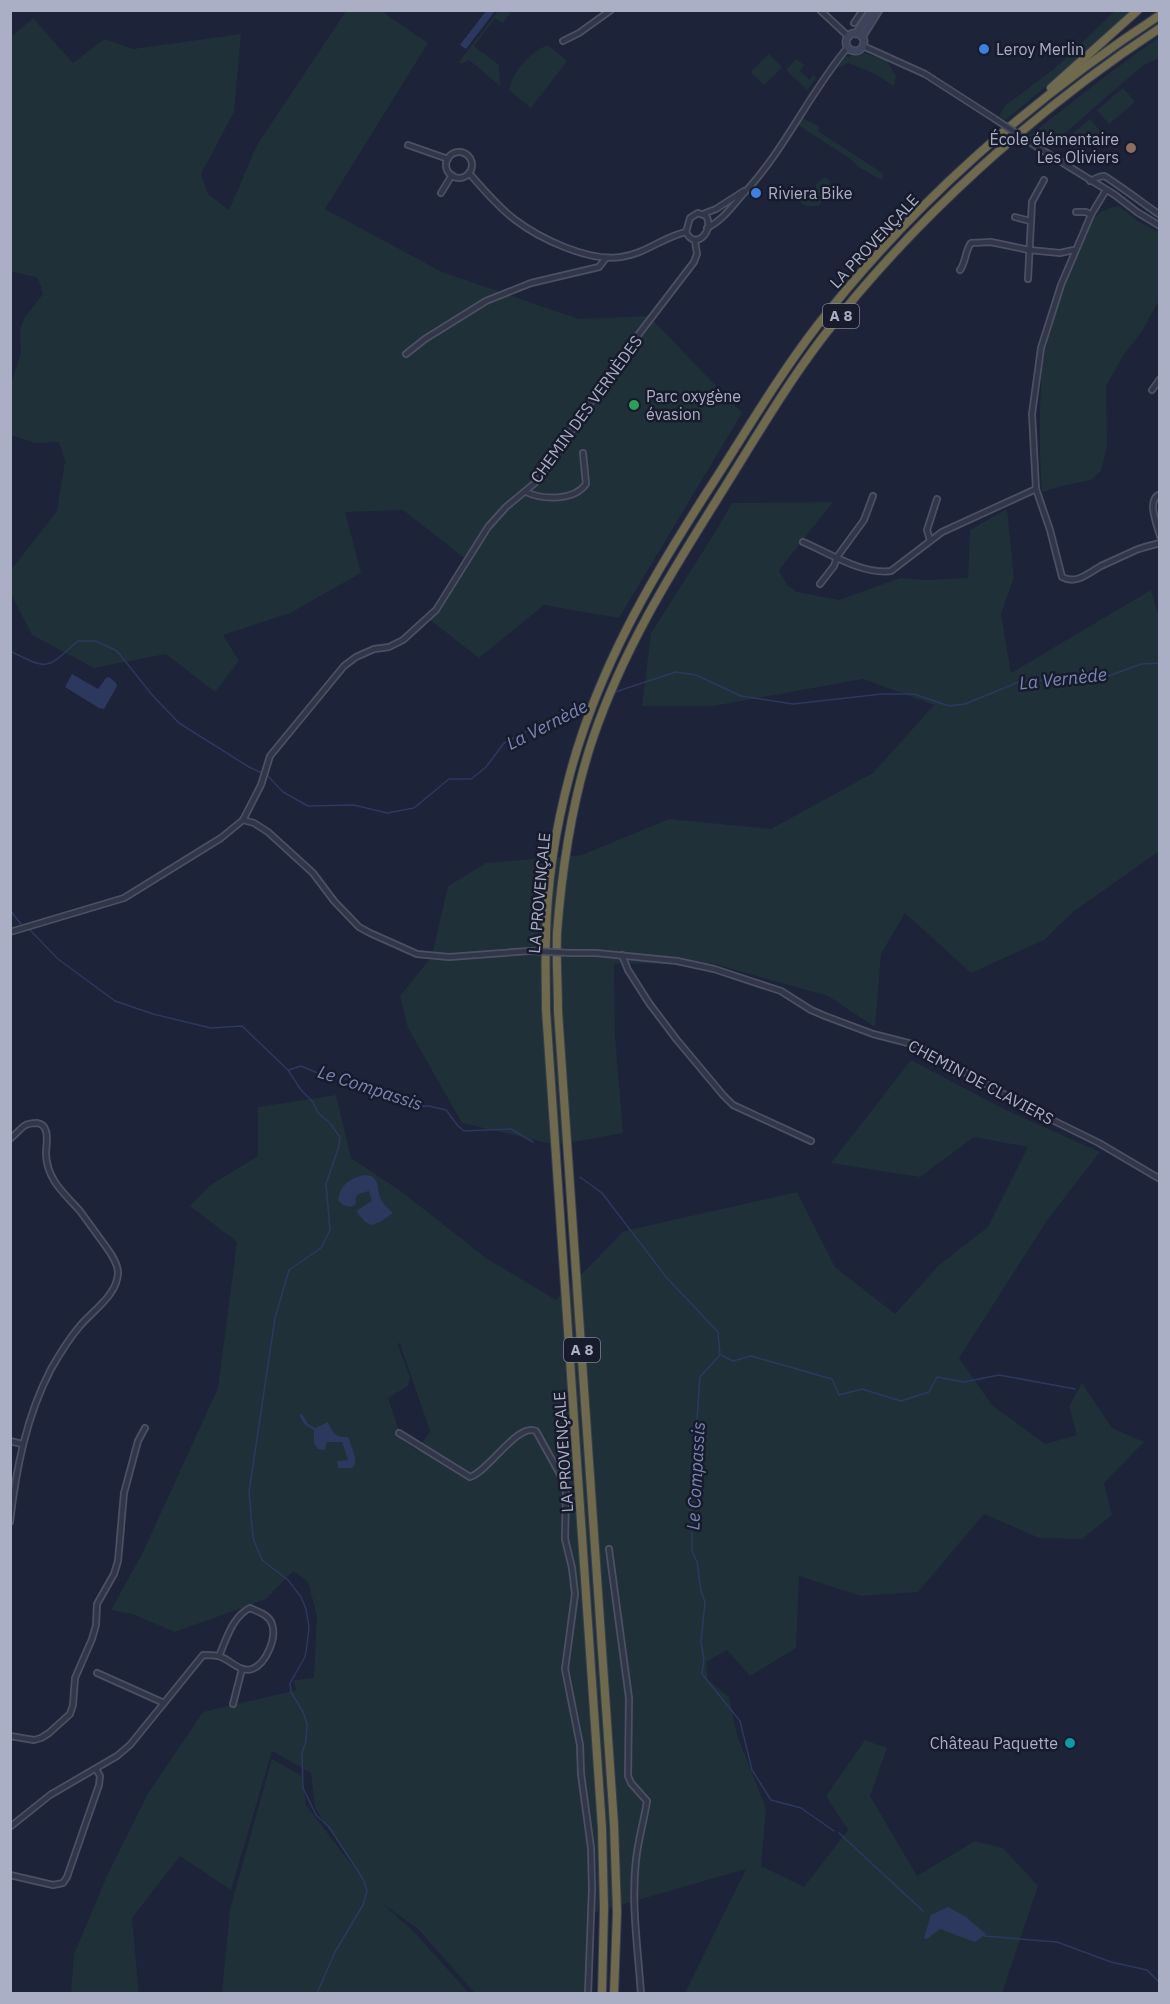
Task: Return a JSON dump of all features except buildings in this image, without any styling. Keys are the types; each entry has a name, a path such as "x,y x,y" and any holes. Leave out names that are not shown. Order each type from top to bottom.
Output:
{"highway":[{"path":"1018,120 1049,89 1138,10"},
{"name":"LA PROVENÇALE","path":"602,1994 603,1837 546,999 546,935 553,859 570,774 587,718 620,639 667,555 790,362 846,291 945,187 1018,120 1092,62 1160,15"},
{"name":"LA PROVENÇALE","path":"614,1994 616,1936 614,1824 558,1011 557,957 558,924 573,815 592,740 614,681 646,616 679,560 800,369 848,306 916,232 1001,151 1085,81 1160,28"}],"street":[{"path":"563,41 579,33 611,10"},
{"path":"820,10 849,37"},
{"path":"854,23 862,10"},
{"path":"872,10 859,35 863,46 897,60 950,89 1160,226"},
{"path":"849,37 859,35 879,10"},
{"path":"707,228 728,211 765,170 802,111 848,47 849,37"},
{"path":"848,47 856,51 863,46"},
{"path":"408,145 448,159"},
{"path":"454,153 466,154 471,161 469,173 462,177 452,175 446,167 448,159 454,153"},
{"path":"469,173 498,205 532,231 583,253 606,258 622,257 635,254 671,236 686,232"},
{"path":"441,193 452,175"},
{"path":"1090,181 1101,176 1108,177 1160,215"},
{"path":"1028,279 1032,202 1044,180"},
{"path":"703,214 709,220 707,228 704,237 695,241 689,238 686,232 692,216 716,209 747,190"},
{"path":"1106,190 1074,250 1041,348 1032,414 1036,489 1050,530 1062,577 1073,580 1089,575 1137,550 1160,543"},
{"path":"1076,212 1086,212 1091,215"},
{"path":"1015,217 1030,221"},
{"name":"CHEMIN DES VERNÈDES","path":"243,820 270,756 344,666 356,657 374,649 389,647 403,640 436,610 488,527 506,507 526,492 550,464 614,369 694,262 697,254 695,241"},
{"path":"960,270 964,265 971,243 992,242 1029,250 1060,253 1074,250"},
{"path":"406,354 473,308 501,293 531,283 599,267 606,258"},
{"path":"1152,390 1160,379"},
{"path":"526,492 540,497 558,497 569,495 583,488 586,484 583,453"},
{"path":"803,542 873,572 891,571 930,540 966,520 1036,489"},
{"path":"1160,494 1155,496 1152,502 1160,536"},
{"path":"820,584 864,520 873,496"},
{"path":"930,540 927,530 937,499"},
{"path":"10,932 124,898 213,843 243,820"},
{"name":"CHEMIN DE CLAVIERS","path":"243,820 254,823 268,832 313,873 334,902 359,927 417,954 449,957 529,951 622,955 677,961 714,969 781,991 825,1016 873,1034 916,1045 1032,1110 1099,1143 1160,1179"},
{"path":"622,955 628,970 649,1003 723,1095 734,1105 810,1142"},
{"path":"10,1139 28,1124 37,1123 45,1127 47,1132 46,1156 51,1175 56,1185 109,1251 117,1266 118,1274 109,1294 79,1326 52,1368 32,1412 22,1444 10,1522"},
{"path":"10,1736 34,1740 40,1738 70,1714 75,1678 96,1625 97,1604 114,1574 118,1561 124,1492 138,1441 145,1428"},
{"path":"399,1433 470,1477 480,1472 515,1438 531,1429 536,1431 561,1476 566,1492 565,1539 573,1568 575,1594 565,1669 580,1745 581,1774 591,1848 592,1889 588,1994"},
{"path":"10,1441 22,1444"},
{"path":"609,1549 629,1698 628,1776 631,1783 647,1801 634,1881 641,1994"},
{"path":"10,1827 50,1795 96,1769 130,1745 203,1655 219,1656 242,1669 252,1669 261,1663 274,1637 272,1623 263,1614 250,1608 241,1613 230,1629 219,1656"},
{"path":"233,1704 242,1669"},
{"path":"97,1673 164,1703"},
{"path":"10,1875 53,1885 63,1883 99,1785 100,1776 96,1769"},
{"path":"10,1816 17,1822"}],"shaded area":[{"path":"346,11 381,11 428,43 325,209 442,272 579,319 649,316 742,413 619,618 544,605 479,658 429,619 467,560 403,510 345,512 361,573 290,613 223,635 239,661 215,692 166,654 94,668 32,635 11,594 11,570 57,511 65,461 59,442 35,443 11,435 11,384 21,353 20,329 25,317 43,294 38,278 11,271 10,38 33,18 73,63 104,39 133,49 241,34 234,112 201,174 208,194 229,210 257,145"},
{"path":"498,11 512,11 503,23 495,18 474,46 499,65 500,86 469,60 461,64 459,62"},
{"path":"1115,11 1134,11 1005,120 999,116 1006,105 1054,69"},
{"path":"1159,37 1159,58 1142,66 1048,148 1029,136 1104,77"},
{"path":"548,45 567,61 531,108 509,90 514,76 523,63 535,52"},
{"path":"864,53 886,60 896,76 894,86 873,73 848,63 837,68 846,57"},
{"path":"769,54 782,67 764,85 751,72"},
{"path":"796,59 804,65 800,71 809,80 813,75 816,78 807,90 786,70"},
{"path":"1123,88 1135,102 1109,124 1097,110"},
{"path":"802,118 820,127 818,131 884,174 881,180 798,125"},
{"path":"1090,119 1102,133 1079,154 1066,139"},
{"path":"825,177 831,182 819,206 806,206 787,192 801,198 816,198 816,184"},
{"path":"1119,206 1139,222 1159,232 1159,300 1106,386 1107,447 1101,471 1091,480 1042,492 1040,400 1044,354 1049,334 1064,285 1082,239 1101,212"},
{"path":"833,502 779,570 788,586 797,592 839,600 900,578 927,580 968,578 970,530 1007,509 1014,577 1001,614 1011,673 1151,590 1160,621 1159,851 1073,912 1044,940 971,973 905,913 881,954 875,1027 828,996 711,963 614,964 615,1036 623,1133 556,1145 462,1123 408,1028 400,996 432,956 448,886 486,863 582,855 669,819 771,829 873,773 934,705 863,679 713,706 642,706 651,633 732,503"},
{"path":"911,1060 1004,1109 1100,1152 1048,1219 959,1358 992,1405 1045,1444 1077,1435 1069,1406 1082,1383 1112,1428 1144,1442 1104,1483 1112,1515 1082,1539 1039,1538 984,1514 918,1592 861,1596 799,1576 796,1648 750,1676 727,1650 706,1662 708,1680 729,1697 737,1735 766,1808 761,1866 804,1887 848,1830 826,1796 865,1740 887,1748 870,1796 917,1876 975,1841 1003,1848 1038,1886 1002,1993 685,1993 746,1869 593,1913 594,1939 590,1993 475,1993 418,1929 383,1904 414,1932 469,1993 222,1993 230,1909 272,1759 302,1776 306,1805 361,1877 315,1808 311,1773 272,1751 231,1890 180,1856 132,1918 139,1993 71,1994 74,1954 107,1876 147,1795 203,1712 296,1690 294,1680 314,1678 317,1616 308,1582 293,1571 266,1599 175,1632 132,1614 111,1610 142,1554 218,1388 237,1242 190,1206 209,1186 258,1156 258,1107 336,1095 351,1158 402,1192 486,1258 556,1300 624,1231 797,1192 835,1267 895,1314 939,1265 988,1227 1028,1147 974,1137 920,1177 831,1163","holes":["397,1343 400,1344 430,1431 417,1450 402,1440 388,1398 408,1386 410,1377"]}],"water":[{"path":"486,11 495,11 466,49 460,45"},
{"path":"72,674 98,689 109,677 116,683 117,686 104,709 65,687"},
{"path":"364,1175 374,1178 381,1200 393,1213 371,1225 365,1222 356,1211 372,1201 369,1191 358,1194 355,1199 356,1204 350,1207 338,1200 341,1190 347,1183"},
{"path":"302,1414 308,1424 315,1428 328,1422 334,1434 349,1439 355,1457 355,1464 352,1468 338,1468 337,1461 348,1460 342,1442 327,1442 325,1450 318,1449 314,1443 314,1430 305,1425 299,1415"},
{"path":"948,1907 966,1917 986,1934 975,1942 940,1929 927,1939 924,1938 931,1915"}],"waterway":[{"name":"La Vernède","path":"10,651 41,664 53,662 78,641 96,641 117,651 153,696 179,723 262,773"},
{"name":"La Vernède","path":"615,692 676,672 696,675 741,696 793,704 882,694 914,694 949,706 965,704 1021,681 1103,678 1141,664 1160,663"},
{"name":"La Vernède","path":"267,775 283,792 308,806 354,805 387,813 414,808 449,779 471,779 486,767 504,743 591,702"},
{"name":"Le Compassis","path":"10,910 21,924"},
{"path":"28,928 58,959 115,1001 153,1014 211,1028 242,1026 288,1070 301,1090 313,1102 318,1113 329,1122 340,1137 326,1184 330,1230 321,1248 289,1270 275,1318 249,1492 253,1538 262,1560 288,1580 301,1597 306,1609 309,1627 305,1657 290,1683 291,1692 307,1724 306,1741 302,1753 303,1788 316,1815 329,1827 363,1879 367,1891 363,1905 335,1952 318,1991"},
{"name":"Le Compassis","path":"289,1070 301,1066 320,1074 358,1081 376,1092 415,1106 446,1110 464,1131 511,1129 533,1142"},
{"name":"Le Compassis","path":"580,1177 602,1193 667,1278 718,1332 720,1355 700,1377 697,1419 698,1467 692,1501 692,1551 697,1562 705,1602 701,1642 704,1659 702,1674 740,1721 752,1770 771,1800 801,1808 834,1831"},
{"name":"Le Compassis","path":"721,1355 733,1361 751,1356 832,1379 839,1395 862,1389 901,1401 929,1392 937,1377 964,1382 999,1375 1075,1389"},
{"path":"839,1833 923,1911"},
{"path":"984,1936 1057,1942 1111,1962 1147,1970 1160,1983"}],"place":[{"name":"Leroy Merlin","path":"984,49"},
{"name":"École élémentaire Les Oliviers","path":"1131,148"},
{"name":"Riviera Bike","path":"756,193"},
{"name":"Parc oxygène évasion","path":"634,405"},
{"name":"Château Paquette","path":"1070,1743"}]}
